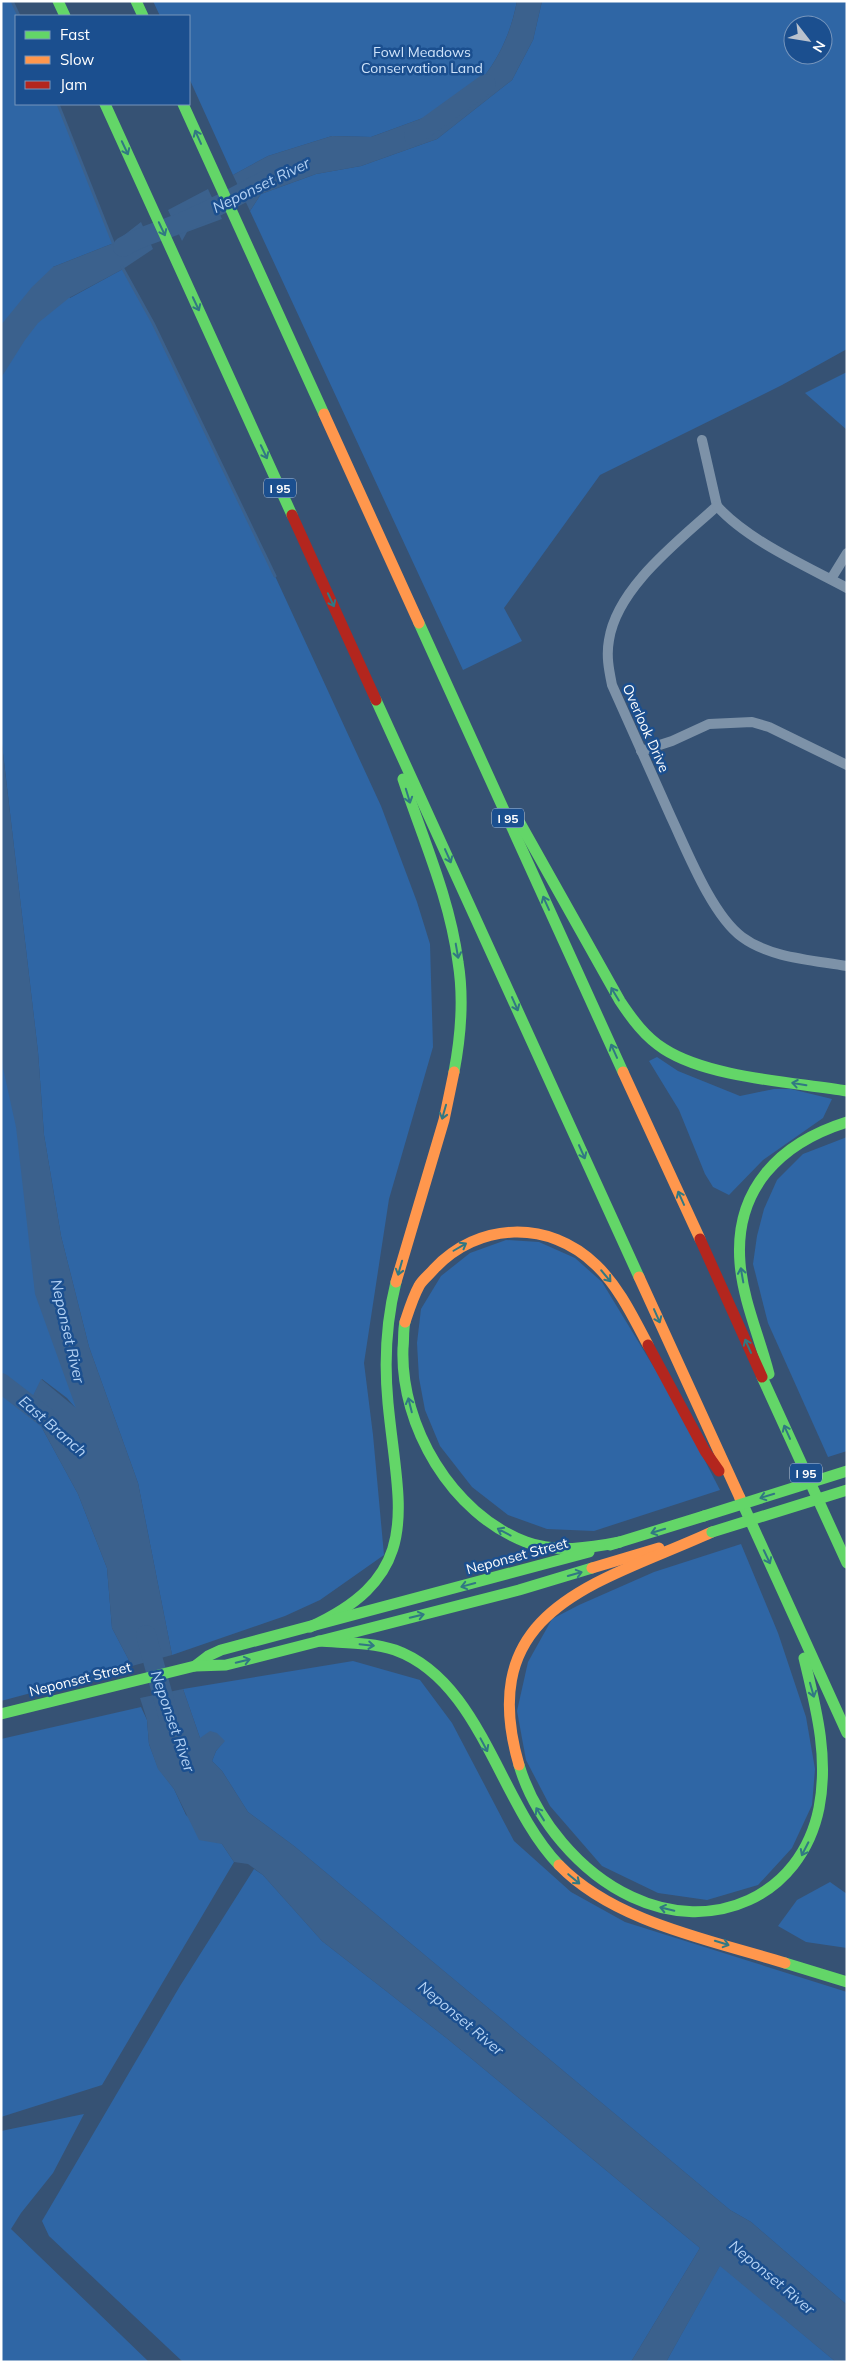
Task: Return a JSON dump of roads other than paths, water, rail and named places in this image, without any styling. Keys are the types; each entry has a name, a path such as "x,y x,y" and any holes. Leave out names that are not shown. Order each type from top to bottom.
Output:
{"main road":[{"path":"58,1 65,15"},
{"path":"136,1 143,15"},
{"name":"I 95","path":"105,105 847,1733"},
{"name":"I 95","path":"183,105 847,1563"},
{"path":"310,1627 342,1611 368,1592 385,1570 397,1541 400,1515 387,1372 387,1329 394,1291 451,1087 460,1035 461,980 454,935 416,824 384,716"},
{"path":"486,771 535,846 620,1001 634,1023 651,1040 675,1057 704,1068 847,1091"},
{"path":"776,1407 764,1350 742,1279 739,1252 743,1220 757,1183 779,1156 817,1131 847,1122"},
{"path":"620,1542 593,1547 565,1548 533,1544 512,1536 488,1523 470,1508 448,1484 431,1458 414,1421 406,1390 403,1361 405,1322 411,1301 426,1275 443,1258 463,1245 493,1234 527,1233 558,1241 591,1261 620,1296 705,1451 739,1497"},
{"name":"Neponset Street","path":"195,1666 221,1650 517,1572 847,1472"},
{"name":"Neponset Street","path":"1,1714 195,1666 226,1665 527,1587 847,1490"},
{"path":"712,1532 564,1600 535,1627 519,1656 511,1680 509,1702 511,1735 516,1760 537,1810 554,1834 572,1854 599,1877 622,1892 653,1905 675,1911 711,1912 740,1905 762,1895 785,1878 800,1860 810,1841 820,1803 823,1776 823,1749 817,1711 798,1626"},
{"path":"836,1540 847,1554"},
{"path":"319,1641 361,1644 391,1649 417,1661 442,1680 462,1705 518,1810 540,1844 570,1875 602,1899 650,1921 847,1982"}],"street":[{"path":"702,440 717,506 748,533 847,588"},
{"name":"Overlook Drive","path":"717,506 669,550 633,587 616,616 609,639 607,660 612,685 690,858 717,909 728,924 741,936 757,946 778,953 847,966"},
{"path":"831,579 847,553"},
{"path":"641,751 672,741 709,724 752,722 769,727 847,766"}],"water":[{"path":"517,1 542,1 533,40 512,80 437,139 361,166 316,174 261,194 250,211 233,175 268,156 332,136 371,137 423,118 445,120 491,67 507,37"},
{"path":"208,189 222,219 187,232 182,241 168,210"},
{"path":"141,222 153,249 123,269 69,298 38,323 1,378 1,325 32,287 53,267 114,243"},
{"path":"1,736 38,1052 44,1135 61,1236 89,1347 138,1483 172,1655 132,1666 112,1628 107,1568 78,1494 29,1404 41,1379 76,1408 35,1294 16,1127 3,1068 1,1047"},
{"path":"183,1689 200,1738 210,1731 217,1733 225,1741 216,1751 212,1761 222,1771 248,1812 294,1846 730,2210 751,2222 847,2305 847,2362 836,2362 720,2266 666,2362 631,2362 700,2248 449,2040 322,1941 263,1875 248,1864 234,1862 222,1844 199,1840 174,1789 158,1769 149,1744 147,1720 140,1698"}],"waterway":[{"path":"12,1 19,15"},
{"name":"Neponset River","path":"414,136 486,84"},
{"path":"58,105 114,245"},
{"name":"Neponset River","path":"123,247 137,239 204,212 266,180"},
{"path":"122,267 153,323 275,576"},
{"name":"East Branch","path":"1,1383 49,1420"},
{"name":"Neponset River","path":"146,1635 169,1718"}],"park label":[{"name":"Fowl Meadows Conservation Land","path":"422,60"}]}
